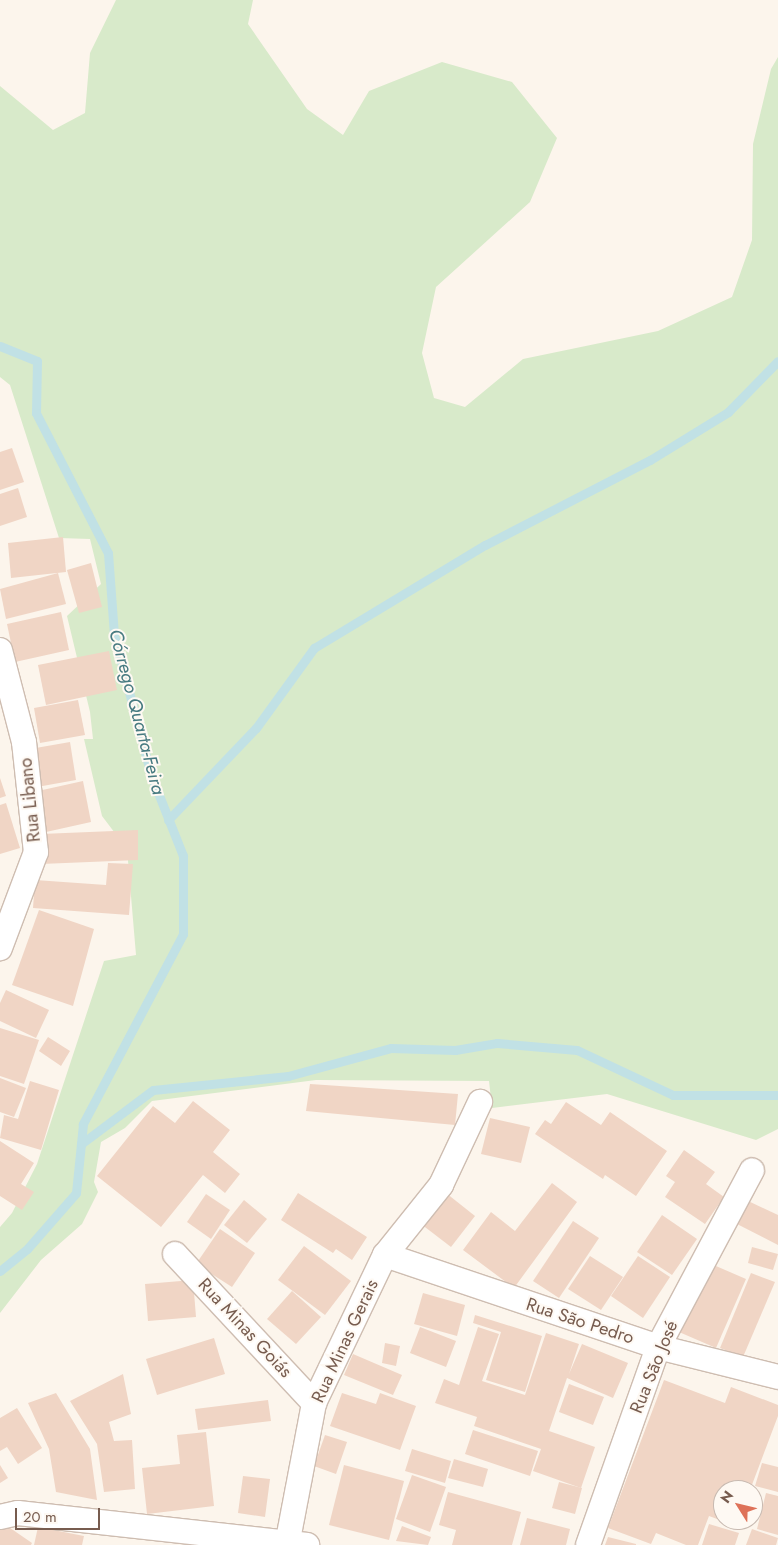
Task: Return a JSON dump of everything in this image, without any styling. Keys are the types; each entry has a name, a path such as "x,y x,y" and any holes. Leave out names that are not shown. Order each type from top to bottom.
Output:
{"street":[{"name":"Rua Libano","path":"0,650 24,742 36,852 5,909 0,948"},
{"name":"Rua Minas Gerais","path":"293,1544 314,1403 385,1256 441,1185 480,1102"},
{"name":"Rua São José","path":"588,1545 658,1347 752,1170"},
{"name":"Rua Minas Goiás","path":"175,1254 314,1403"},
{"name":"Rua São Pedro","path":"385,1256 658,1347 778,1377"},
{"path":"0,1517 18,1513 293,1544"}],"green space":[{"path":"116,0 253,0 248,24 307,109 343,135 369,91 442,62 512,82 557,138 530,202 436,287 422,353 434,398 465,407 523,359 658,331 732,297 752,240 753,144 771,69 778,57 778,1129 756,1140 607,1094 492,1108 489,1081 316,1080 152,1101 125,1128 101,1142 94,1182 98,1192 82,1224 41,1260 0,1313 0,1227 12,1213 37,1164 104,961 136,955 127,849 102,816 84,739 93,739 90,712 67,616 101,584 90,539 59,538 10,385 0,377 0,86 53,130 85,113 90,53"}],"building":[{"path":"12,448 24,482 0,490 0,452"},
{"path":"18,488 27,517 0,526 0,494"},
{"path":"63,537 66,572 11,578 8,543"},
{"path":"91,563 102,607 79,613 67,570"},
{"path":"58,573 66,604 6,619 0,589"},
{"path":"61,612 69,650 15,662 7,624"},
{"path":"109,651 117,690 46,705 38,665"},
{"path":"78,700 85,735 40,743 34,708"},
{"path":"70,742 76,780 37,787 30,749"},
{"path":"0,778 6,796 0,798"},
{"path":"83,781 91,822 46,832 38,791"},
{"path":"6,803 20,848 0,854 0,805"},
{"path":"138,830 138,860 41,864 41,834"},
{"path":"108,863 133,864 129,915 33,908 35,880 106,885"},
{"path":"39,910 94,929 73,1006 12,985"},
{"path":"6,990 49,1010 36,1038 0,1021 0,1003"},
{"path":"0,1028 39,1040 24,1084 0,1076"},
{"path":"48,1037 70,1051 61,1066 39,1051"},
{"path":"0,1078 26,1088 14,1117 0,1112"},
{"path":"30,1081 59,1090 41,1150 0,1138 4,1115 18,1119"},
{"path":"310,1084 458,1094 455,1125 306,1111"},
{"path":"193,1101 230,1130 213,1152 240,1174 225,1193 203,1175 161,1227 97,1176 153,1106 175,1123"},
{"path":"566,1102 601,1125 610,1112 667,1151 636,1196 605,1175 603,1179 535,1134 545,1120 551,1124"},
{"path":"490,1118 530,1127 521,1163 481,1154"},
{"path":"0,1141 34,1163 21,1184 34,1192 22,1210 0,1196"},
{"path":"684,1150 715,1172 706,1184 724,1197 705,1224 665,1197 675,1182 666,1176"},
{"path":"552,1183 577,1202 514,1288 463,1250 491,1212 515,1231"},
{"path":"298,1193 367,1237 352,1260 336,1249 333,1253 281,1220"},
{"path":"446,1193 475,1216 451,1247 421,1224"},
{"path":"206,1194 230,1210 211,1239 187,1222"},
{"path":"244,1200 267,1219 247,1243 224,1225"},
{"path":"746,1200 778,1215 778,1245 735,1223"},
{"path":"662,1215 697,1239 672,1275 637,1252"},
{"path":"573,1221 599,1238 559,1298 533,1281"},
{"path":"220,1229 255,1253 232,1287 196,1264"},
{"path":"304,1246 351,1281 325,1315 278,1280"},
{"path":"752,1247 778,1254 773,1270 748,1263"},
{"path":"590,1256 623,1277 601,1310 568,1289"},
{"path":"638,1256 670,1277 643,1318 611,1296"},
{"path":"709,1263 746,1279 716,1348 679,1332"},
{"path":"751,1273 775,1282 743,1357 720,1348"},
{"path":"193,1280 196,1317 148,1321 145,1284"},
{"path":"292,1291 321,1317 296,1344 267,1319"},
{"path":"423,1293 465,1305 457,1336 414,1324"},
{"path":"475,1315 542,1336 525,1392 486,1380 501,1332 473,1323"},
{"path":"420,1327 456,1341 446,1367 410,1353"},
{"path":"478,1327 499,1334 482,1381 525,1395 546,1333 579,1344 569,1374 582,1344 628,1363 613,1398 567,1378 549,1431 595,1447 581,1488 533,1471 541,1449 474,1426 477,1417 435,1403 444,1379 459,1385"},
{"path":"214,1338 225,1374 157,1395 146,1359"},
{"path":"385,1343 400,1346 396,1366 382,1363"},
{"path":"353,1354 402,1375 393,1395 344,1375"},
{"path":"123,1374 131,1414 109,1422 114,1441 132,1440 135,1489 104,1492 97,1444 70,1401"},
{"path":"664,1380 725,1403 731,1387 778,1405 778,1416 754,1480 713,1480 713,1517 709,1516 698,1545 686,1545 656,1533 651,1544 608,1528"},
{"path":"569,1384 604,1397 593,1425 559,1412"},
{"path":"56,1393 90,1449 97,1500 56,1492 49,1449 28,1403"},
{"path":"342,1393 376,1404 380,1393 416,1406 400,1450 330,1426"},
{"path":"268,1400 271,1421 198,1430 195,1409"},
{"path":"17,1408 42,1448 18,1464 7,1447 0,1451 0,1418"},
{"path":"473,1430 538,1451 530,1476 465,1454"},
{"path":"206,1432 214,1506 147,1514 142,1468 180,1464 177,1435"},
{"path":"325,1435 347,1442 336,1474 314,1466"},
{"path":"412,1449 451,1461 445,1483 405,1471"},
{"path":"454,1459 488,1469 483,1487 448,1478"},
{"path":"762,1463 778,1467 778,1492 763,1488 763,1480 757,1480"},
{"path":"0,1465 8,1478 0,1483"},
{"path":"344,1465 404,1481 389,1540 329,1525"},
{"path":"412,1475 446,1487 430,1532 396,1519"},
{"path":"243,1476 270,1479 265,1517 238,1513"},
{"path":"559,1482 582,1488 575,1514 552,1508"},
{"path":"448,1492 521,1512 512,1545 452,1545 456,1530 439,1525"},
{"path":"766,1493 778,1496 778,1535 760,1530 763,1530 763,1505"},
{"path":"527,1518 570,1529 566,1545 520,1545"},
{"path":"0,1521 32,1543 31,1545 0,1545"},
{"path":"709,1524 713,1525 713,1530 729,1530 739,1533 735,1545 702,1545"},
{"path":"402,1526 431,1537 428,1545 396,1541"},
{"path":"38,1527 84,1536 82,1545 34,1545"},
{"path":"752,1530 778,1538 776,1545 746,1545"},
{"path":"608,1537 636,1544 636,1545 605,1545"}],"waterway":[{"name":"Córrego Quarta-Feira","path":"0,346 37,361 36,413 108,553 114,635 151,775 183,856 183,934 83,1124 76,1193 27,1249 0,1271"},
{"path":"168,820 256,728 314,648 485,545 650,460 728,412 778,361"},
{"path":"81,1144 153,1090 288,1076 391,1048 455,1050 497,1043 577,1050 673,1095 778,1095"}]}
